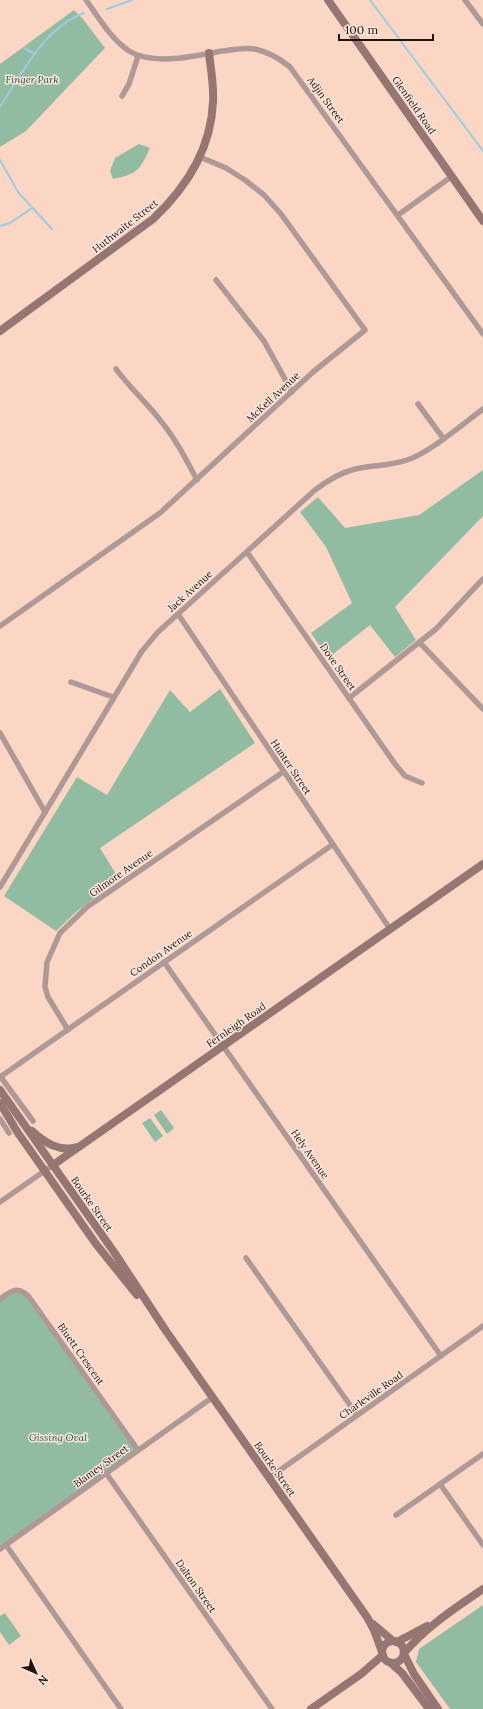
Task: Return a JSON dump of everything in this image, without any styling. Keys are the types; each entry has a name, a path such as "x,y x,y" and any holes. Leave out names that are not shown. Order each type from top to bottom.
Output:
{"main road":[{"name":"Glenfield Road","path":"328,0 483,221"},
{"name":"Huthwaite Street","path":"0,331 153,219 171,202 185,184 200,157 210,126 214,86 210,53"},
{"name":"Fernleigh Road","path":"53,1165 483,864"},
{"name":"Bourke Street","path":"0,1090 9,1105 53,1165 130,1276 166,1331 367,1617 376,1634 382,1654"},
{"name":"Bourke Street","path":"0,1103 18,1133 96,1244 166,1331"},
{"path":"9,1105 29,1128 45,1142 62,1148 75,1148 81,1146"},
{"path":"311,1709 361,1674 382,1654 385,1645 436,1621 483,1589"},
{"name":"Bourke Street","path":"367,1617 395,1641"},
{"path":"361,1674 389,1663 398,1662 413,1643 436,1621"},
{"path":"395,1641 403,1647 404,1654 414,1674 438,1709"},
{"path":"382,1654 389,1663 402,1673 429,1709"}],"street":[{"name":"Adjin Street","path":"86,0 119,43 138,56 147,58 166,58 239,49 253,49 267,52 280,59 290,67 483,334"},
{"path":"465,0 483,24"},
{"path":"122,96 129,84 138,56"},
{"name":"McKell Avenue","path":"0,626 160,513 313,372 365,330 281,214 264,195 245,180 226,168 200,157"},
{"path":"398,215 451,177"},
{"path":"216,280 264,342 292,392"},
{"path":"116,369 127,385 145,402 175,440 197,480"},
{"path":"418,404 443,438"},
{"name":"Jack Avenue","path":"0,887 149,641 329,479 343,472 357,468 407,460 419,455 483,410"},
{"name":"Dove Street","path":"247,552 400,770 411,780 422,784"},
{"path":"349,698 420,643 446,619 483,579"},
{"name":"Hunter Street","path":"178,614 332,845 390,929"},
{"path":"420,643 483,709"},
{"path":"71,682 114,698"},
{"path":"0,733 45,812"},
{"name":"Gilmore Avenue","path":"68,1030 52,1007 45,987 47,962 60,933 88,907 283,772"},
{"name":"Condon Avenue","path":"0,1076 332,845"},
{"name":"Hely Avenue","path":"164,962 441,1356"},
{"path":"0,1076 33,1120"},
{"path":"0,1119 9,1133"},
{"name":"Fernleigh Road","path":"0,1202 53,1165"},
{"path":"246,1258 357,1415"},
{"name":"Bluett Crescent","path":"0,1299 14,1291 19,1290 24,1292 29,1297 138,1450"},
{"name":"Charleville Road","path":"269,1478 483,1326"},
{"name":"Blamey Street","path":"0,1549 213,1397"},
{"path":"396,1515 483,1454"},
{"name":"Dalton Street","path":"106,1474 272,1709"},
{"path":"440,1484 483,1545"},
{"path":"6,1545 121,1709"}],"green space":[{"name":"Finger Park","path":"74,10 83,19 105,48 26,131 0,147 0,64"},
{"path":"139,144 150,148 140,166 133,173 113,179 110,171 115,158"},
{"path":"483,470 483,516 395,607 416,640 395,657 370,625 328,658 311,633 352,603 326,547 300,512 318,497 345,528 419,515"},
{"path":"220,689 255,743 100,848 119,879 76,912 56,931 4,896 77,777 107,795 170,690 190,712"},
{"path":"161,1110 174,1128 167,1134 154,1115"},
{"path":"150,1118 163,1136 155,1142 142,1123"},
{"name":"Gissing Oval","path":"24,1292 138,1450 0,1549 0,1299 8,1293"},
{"path":"483,1605 483,1709 450,1709 416,1662 419,1649"},
{"path":"5,1613 21,1636 9,1645 0,1632 0,1616"}],"waterway":[{"path":"107,9 132,0"},
{"path":"370,0 483,151"},
{"path":"0,107 26,66 46,40 57,29 84,13"},
{"path":"24,48 35,54"},
{"path":"0,160 18,192 52,229"},
{"path":"0,226 10,223 32,208"}]}
